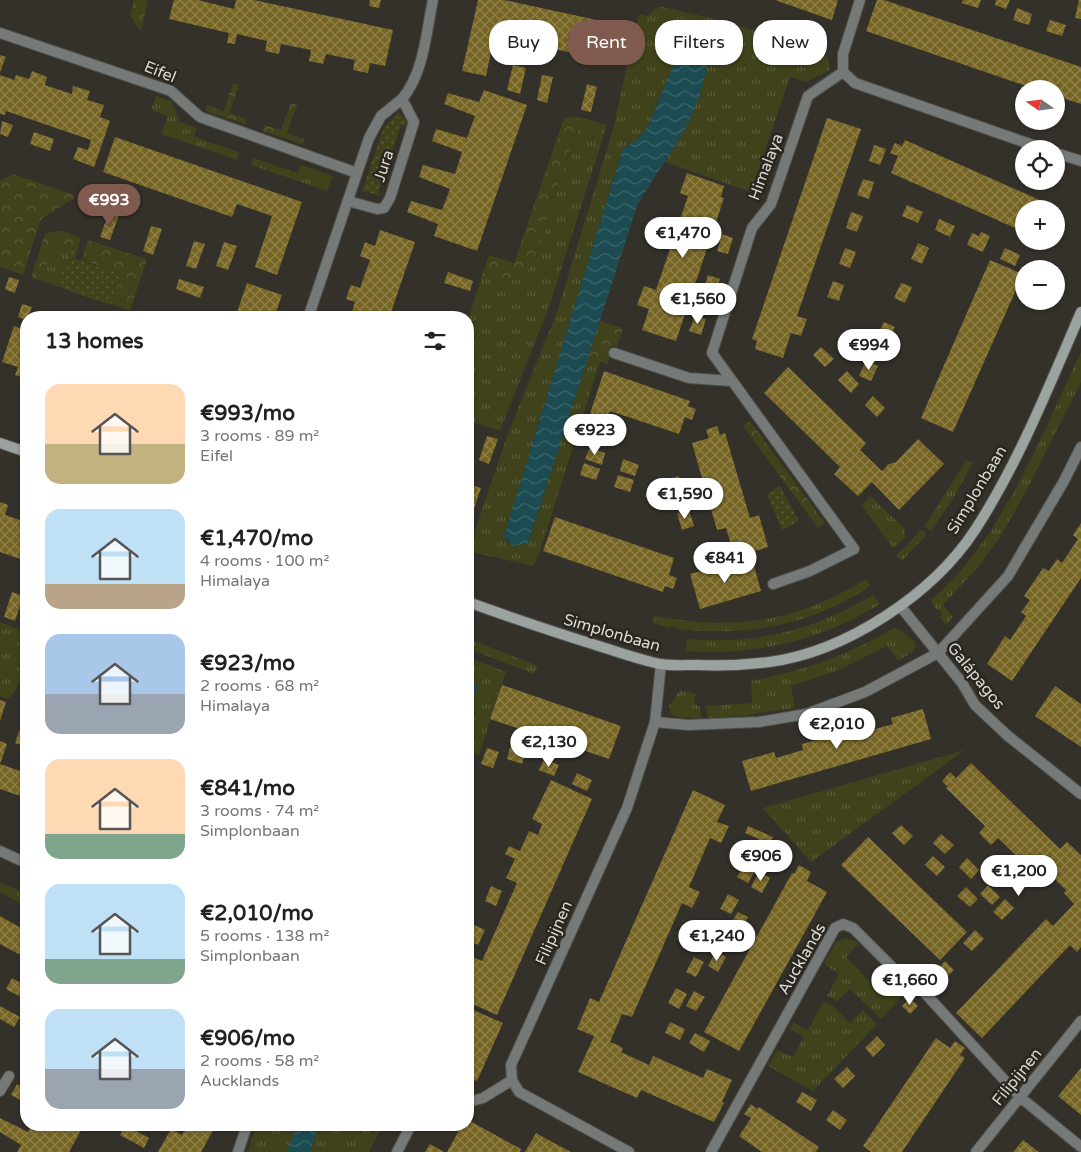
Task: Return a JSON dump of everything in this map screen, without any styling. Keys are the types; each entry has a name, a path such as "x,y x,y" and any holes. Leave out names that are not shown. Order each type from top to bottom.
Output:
{"street":[{"name":"Jura","path":"310,311 369,138 381,116 402,99 412,87 419,68 434,0"},
{"path":"860,0 843,54 844,72 855,83 1018,140"},
{"name":"Eifel","path":"0,33 172,91 200,117 357,173"},
{"name":"Himalaya","path":"773,584 810,570 854,549 712,353 752,228 771,204 808,96 844,72"},
{"name":"Jura","path":"348,201 377,209 384,208 390,198 414,122 402,99"},
{"path":"1065,156 1081,161"},
{"name":"Simplonbaan","path":"474,604 581,641 661,664 719,666 771,662 807,653 841,641 901,607 944,568 974,531 1005,478 1035,417 1081,312"},
{"path":"614,353 688,378 731,381"},
{"path":"0,443 20,450"},
{"path":"655,722 688,725 750,722 806,714 865,692 938,653 1008,576 1064,481 1081,447"},
{"name":"Galápagos","path":"901,607 962,683 975,705 1008,736 1081,794"},
{"name":"Filipijnen","path":"512,1080 511,1065 627,808 655,722 661,664"},
{"path":"0,851 20,860"},
{"name":"Aucklands","path":"712,1152 835,928 843,924 853,928 895,970 911,978 1020,1097"},
{"name":"Filipijnen","path":"976,1152 1081,1021"},
{"path":"0,1091 9,1076"},
{"path":"474,1100 483,1098 512,1080 519,1092 630,1152"},
{"path":"1020,1097 1081,1147"},
{"path":"238,1152 245,1131"},
{"path":"396,1152 408,1131"}],"green space":[{"path":"134,0 148,0 141,32 130,15"},
{"path":"659,6 718,20 655,20 655,65 673,65 647,128 637,140 623,148 504,536 509,544 528,543 588,357 600,362 540,551 533,566 474,552 474,533 507,436 556,315 612,133 627,65 645,65 645,20 638,20 639,14 647,16"},
{"path":"743,27 753,31 753,65 827,65 827,57 830,70 806,82 790,77 751,192 665,162 688,121 706,65 743,65"},
{"path":"233,83 239,85 229,113 246,119 245,124 205,111 207,105 224,111"},
{"path":"156,96 171,101 180,122 197,128 194,137 239,152 237,160 161,134 168,116 151,110"},
{"path":"291,103 297,105 287,133 304,139 302,144 263,131 264,125 281,130"},
{"path":"398,112 409,124 407,127 401,125 378,192 382,196 362,191 384,127"},
{"path":"577,117 594,121 583,124 577,132 551,205 539,250 526,274 517,280 499,279 482,275 489,255 514,263 564,118"},
{"path":"594,121 607,125 550,304 500,431 474,423 474,311 471,311 482,275 517,280 539,250 551,205 577,132 583,124"},
{"path":"253,158 297,173 301,165 333,176 327,191 251,165"},
{"path":"13,174 75,195 73,199 41,219 23,275 0,267 0,181"},
{"path":"63,231 81,238 78,249 60,244 51,254 42,281 31,278 45,233"},
{"path":"88,240 147,259 130,311 112,304 122,273 82,260"},
{"path":"60,244 78,249 74,259 82,260 99,301 42,281 51,254"},
{"path":"70,247 78,249 75,259 122,273 112,304 114,306 57,286"},
{"path":"599,321 623,328 617,347 613,346 607,364 588,357"},
{"path":"1081,352 1081,382 1023,497 1001,535 980,565 943,605 953,617 946,625 939,617 942,615 939,610 936,610 931,600 956,576 999,518 1035,451"},
{"path":"750,421 825,523 818,528 743,426"},
{"path":"966,460 973,463 951,502 931,531 925,526"},
{"path":"780,486 799,521 782,530 767,494"},
{"path":"870,496 905,529 905,538 893,548 862,506"},
{"path":"922,529 927,534 902,561 896,556"},
{"path":"866,579 870,586 848,599 802,619 778,625 728,631 703,631 677,629 672,626 669,628 653,623 655,616 712,623 764,619 790,614 840,594"},
{"path":"873,595 880,604 834,628 810,636 762,648 737,651 685,651 687,639 737,640 784,632 807,626 829,617"},
{"path":"0,622 20,630 20,680 8,699 0,696"},
{"path":"895,627 913,640 916,645 912,652 898,661 887,646 839,670 791,686 794,708 741,716 708,718 706,706 752,703 751,681 825,661 860,646"},
{"path":"474,641 538,666 534,674 474,651"},
{"path":"474,659 506,672 479,755 474,753 474,697 477,688 474,680"},
{"path":"680,690 697,694 697,697 694,697 695,704 700,707 701,718 679,717 671,714 669,706"},
{"path":"965,750 811,862 763,808"},
{"path":"0,883 20,891 20,904 0,892"},
{"path":"846,938 856,941 858,944 846,957 882,995 895,983 906,983 910,988 881,1019 850,989 837,1001 827,996 839,974 824,964 837,941"},
{"path":"824,1001 833,1006 850,1023 863,1010 877,1024 813,1091 768,1066 777,1050 793,1057 804,1037 790,1029 793,1022 808,1030"},
{"path":"254,1131 295,1131 287,1152 248,1152"},
{"path":"317,1131 380,1131 369,1152 310,1152"}],"water":[{"path":"673,65 707,65 692,116 637,206 528,543 513,546 504,536 623,148 637,140 647,128"},
{"path":"474,680 477,688 474,697"},
{"path":"295,1131 317,1131 310,1152 287,1152"}],"building":[{"path":"174,0 198,0 234,9 236,0 254,0 393,30 385,66 370,63 368,73 353,70 355,60 326,54 323,64 309,61 311,50 281,44 279,54 265,51 267,41 237,34 235,44 227,43 229,33 169,19"},
{"path":"370,0 381,0 379,8 369,6"},
{"path":"478,0 504,0 597,20 568,20 568,52 558,50 558,20 489,20 489,62 486,76 462,71"},
{"path":"775,0 838,0 832,20"},
{"path":"877,0 884,0 1081,67 1081,104 1065,99 1065,80 1015,80 1015,82 866,31"},
{"path":"963,0 981,0 978,8 962,3"},
{"path":"996,0 1010,0 1006,9 995,5"},
{"path":"1079,0 1081,0 1081,19 1075,18"},
{"path":"1017,8 1032,14 1029,25 1013,20"},
{"path":"1050,20 1066,25 1062,36 1046,31"},
{"path":"0,55 6,57 0,72"},
{"path":"513,65 526,68 520,94 507,90"},
{"path":"32,71 47,77 45,85 72,94 73,86 90,91 87,100 104,105 100,117 110,121 94,167 73,159 78,147 88,150 91,140 6,111 5,115 0,114 0,75 14,80 16,75 29,79"},
{"path":"542,75 553,77 547,103 537,100"},
{"path":"587,84 597,87 591,112 581,110"},
{"path":"484,90 527,105 477,251 434,236 438,224 407,212 411,201 442,210 450,189 419,177 423,165 455,174 462,152 432,141 436,129 467,138 475,116 444,104 448,93 479,102"},
{"path":"827,118 861,129 797,316 807,319 801,336 791,333 783,358 755,349 757,341 752,339"},
{"path":"2,121 13,125 8,137 0,134"},
{"path":"34,132 54,139 50,151 30,144"},
{"path":"115,137 302,202 277,275 255,267 272,216 237,204 232,217 103,172"},
{"path":"905,140 1040,200 1015,200 1015,228 891,173 898,156 890,153 895,143 902,146"},
{"path":"874,145 886,149 880,165 869,161"},
{"path":"687,173 724,186 721,197 724,198 676,341 642,330 649,309 637,305 644,286 656,290 688,196 680,193"},
{"path":"863,179 874,182 869,199 857,195"},
{"path":"907,205 923,212 918,223 902,216"},
{"path":"109,212 119,215 110,240 100,237"},
{"path":"851,212 863,216 857,232 846,228"},
{"path":"939,219 955,226 950,237 935,230"},
{"path":"151,226 162,229 153,255 143,251"},
{"path":"380,230 415,242 391,311 352,311 355,302 346,299 348,293 351,285 360,288 370,260 360,256 365,242 375,246"},
{"path":"981,232 990,236 983,252 967,245 972,233 979,236"},
{"path":"722,234 733,238 728,254 717,251"},
{"path":"194,241 205,244 196,269 186,266"},
{"path":"224,242 237,246 228,270 216,266"},
{"path":"918,243 929,248 922,264 911,259"},
{"path":"845,248 856,252 850,268 839,264"},
{"path":"1005,248 1020,255 1018,260 1015,260 1015,266 1000,259"},
{"path":"990,260 1015,271 1015,292 953,432 921,418"},
{"path":"448,272 473,281 470,291 444,283"},
{"path":"708,275 720,279 714,295 703,291"},
{"path":"9,277 19,280 15,293 5,289"},
{"path":"179,279 204,287 200,298 176,289"},
{"path":"833,281 844,285 839,301 827,297"},
{"path":"247,283 282,295 276,311 237,311"},
{"path":"901,283 912,287 905,303 894,298"},
{"path":"22,304 32,307 30,311 20,311 20,318 18,317"},
{"path":"695,316 706,319 701,335 689,331"},
{"path":"884,322 895,327 888,342 877,337"},
{"path":"14,326 20,328 20,377 15,375 18,367 2,362"},
{"path":"821,347 834,359 825,367 813,355"},
{"path":"866,361 878,366 871,381 859,376"},
{"path":"788,367 866,443 860,450 882,471 888,465 886,465 896,462 918,439 944,464 899,510 872,482 858,496 834,474 840,467 764,393"},
{"path":"604,371 690,401 688,406 696,409 692,420 685,417 679,434 610,411 607,420 590,414"},
{"path":"847,371 859,384 851,393 838,380"},
{"path":"873,396 885,408 877,417 865,405"},
{"path":"717,426 720,435 725,433 750,518 759,515 768,547 735,558 726,528 717,530 692,443 709,438 706,430"},
{"path":"487,436 498,439 489,464 479,460"},
{"path":"590,448 605,453 602,465 585,459"},
{"path":"623,459 639,465 635,476 620,471"},
{"path":"584,463 600,469 596,480 580,475"},
{"path":"618,475 634,480 630,492 614,487"},
{"path":"679,476 683,492 672,495 667,479"},
{"path":"474,486 481,488 474,509"},
{"path":"649,486 665,491 661,502 645,497"},
{"path":"0,502 8,505 5,515 20,520 20,559 0,552"},
{"path":"689,510 694,526 682,530 677,513"},
{"path":"555,517 674,558 669,575 677,578 673,589 665,586 663,592 543,551"},
{"path":"1081,523 1081,578 1012,681 987,664 1005,636 1010,640 1026,616 1021,612 1030,600 1024,596 1043,568 1049,571 1057,559 1062,563 1078,539 1073,535"},
{"path":"753,562 761,591 700,609 690,574 720,566 722,571"},
{"path":"12,592 20,595 20,605 15,621 4,617"},
{"path":"502,685 621,726 609,759 490,719"},
{"path":"1055,686 1081,704 1081,747 1035,716"},
{"path":"0,700 6,702 0,721"},
{"path":"923,709 931,739 751,791 742,761 774,752 776,758 803,750 802,744 816,740 814,734 847,724 849,731 863,726 865,732 893,724 891,718"},
{"path":"19,731 20,731 20,745 15,743"},
{"path":"0,741 7,744 0,764"},
{"path":"510,747 526,753 522,764 507,759"},
{"path":"487,748 499,752 493,768 481,764"},
{"path":"544,759 559,765 554,776 539,770"},
{"path":"971,763 1060,849 1067,842 1081,855 1081,947 1077,952 1070,945 982,1038 956,1013 1046,919 1053,926 1074,904 1064,893 1066,890 1044,869 1037,876 998,838 991,845 979,833 985,826 946,788 948,787 942,781 950,772 956,778"},
{"path":"0,764 20,771 20,796 0,789"},
{"path":"577,773 592,780 587,791 572,784"},
{"path":"551,780 592,799 497,1015 474,1005 474,957 482,961 517,883 506,878 515,859 505,854 509,846 520,851 529,831 538,835 542,824 532,819"},
{"path":"693,790 725,805 717,822 729,826 721,843 710,838 689,887 700,892 692,908 682,903 632,1017 622,1014 610,1042 620,1046 623,1049 621,1052 649,1065 653,1056 703,1078 707,1069 732,1080 722,1102 724,1103 714,1122 641,1090 637,1098 578,1072 594,1036 577,1029 590,998 599,1002"},
{"path":"901,825 913,836 904,845 892,833"},
{"path":"748,826 773,837 765,852 754,846 759,839 745,833"},
{"path":"941,834 954,845 945,854 933,843"},
{"path":"868,837 967,932 940,960 841,865"},
{"path":"933,856 945,867 937,876 925,865"},
{"path":"967,858 979,870 971,879 959,867"},
{"path":"745,863 756,869 748,883 737,877"},
{"path":"799,865 811,872 807,881 827,892 739,1051 704,1032 792,873 794,874"},
{"path":"759,872 770,878 762,893 751,887"},
{"path":"988,885 1000,897 992,905 980,894"},
{"path":"491,886 502,891 496,906 485,901"},
{"path":"966,887 978,899 970,907 957,896"},
{"path":"728,894 739,900 731,914 720,909"},
{"path":"1005,899 1014,908 1002,920 993,912"},
{"path":"738,912 748,917 740,932 729,926"},
{"path":"0,916 20,928 20,955 0,944"},
{"path":"474,925 485,930 478,945 474,943"},
{"path":"711,925 721,931 713,946 702,940"},
{"path":"975,930 984,939 972,951 963,943"},
{"path":"716,951 726,957 718,972 708,966"},
{"path":"694,957 704,962 696,977 686,972"},
{"path":"945,961 954,970 942,982 934,973"},
{"path":"12,978 20,983 20,997 6,989"},
{"path":"676,988 687,994 679,1009 668,1003"},
{"path":"694,991 705,997 696,1011 686,1006"},
{"path":"910,998 918,1006 910,1014 902,1006"},
{"path":"0,1006 20,1017 14,1027 0,1019"},
{"path":"474,1010 503,1023 477,1081 474,1080"},
{"path":"670,1022 685,1029 680,1040 665,1033"},
{"path":"695,1033 710,1041 704,1052 689,1043"},
{"path":"877,1036 885,1045 873,1057 865,1048"},
{"path":"936,1038 950,1048 955,1041 965,1048 960,1055 965,1058 902,1152 871,1152 863,1146"},
{"path":"847,1067 855,1076 843,1088 834,1079"},
{"path":"1081,1068 1081,1115 1058,1096"},
{"path":"17,1084 20,1086 20,1100 11,1095"},
{"path":"802,1092 817,1100 811,1111 796,1102"},
{"path":"751,1104 757,1109 759,1107 819,1147 816,1152 762,1152 739,1136 751,1118 744,1114"},
{"path":"833,1110 847,1120 840,1130 826,1120"},
{"path":"0,1118 20,1128 20,1131 81,1131 69,1152 17,1152 21,1145 0,1132"},
{"path":"474,1123 521,1149 520,1152 447,1152 459,1131 474,1131"},
{"path":"122,1131 136,1131 149,1138 144,1148 120,1135"},
{"path":"170,1131 175,1131 182,1135 184,1131 213,1131 201,1152 158,1152"},
{"path":"536,1133 552,1142 571,1152 525,1152"},
{"path":"1023,1140 1039,1152 1013,1152"},
{"path":"430,1144 444,1152 425,1152"}]}
